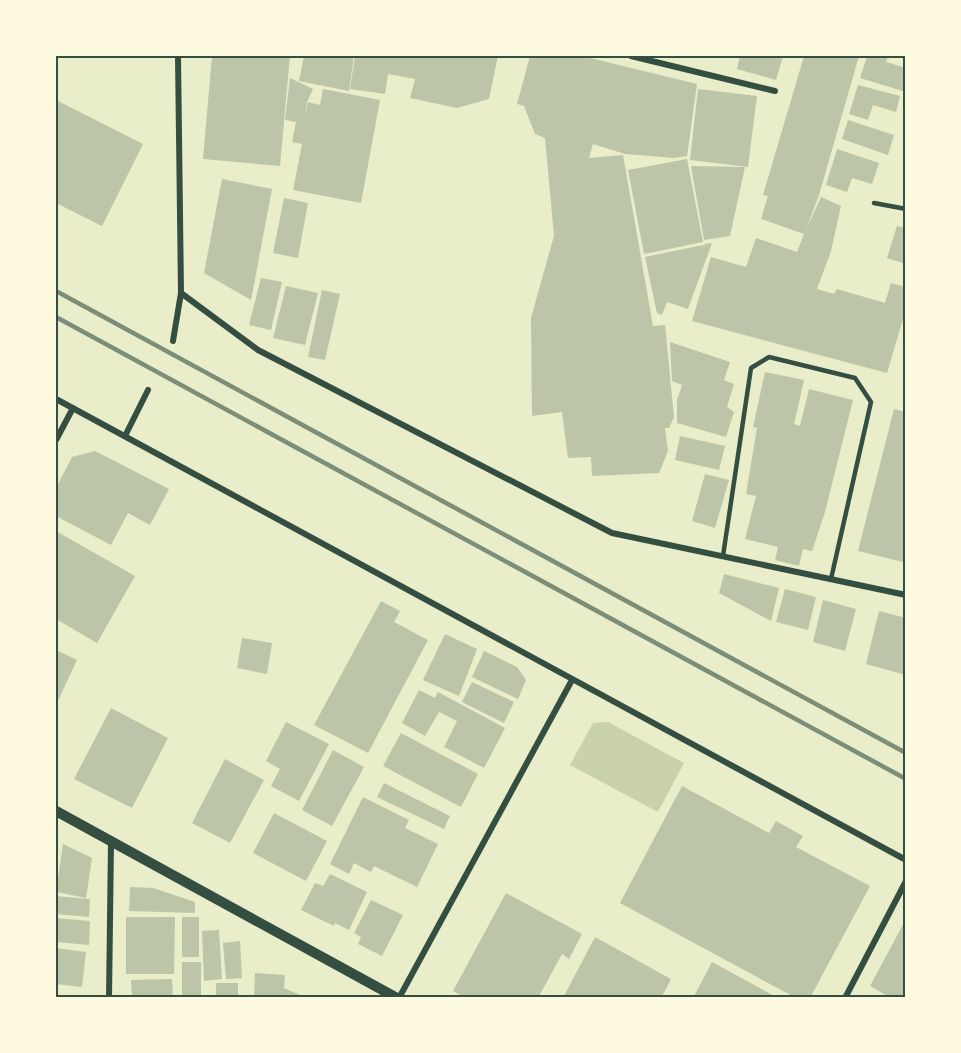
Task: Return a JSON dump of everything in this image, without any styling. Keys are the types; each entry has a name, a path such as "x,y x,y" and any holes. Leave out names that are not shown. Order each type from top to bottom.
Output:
{"street":[{"path":"173,341 181,294 178,56"},
{"path":"631,56 775,91"},
{"path":"181,294 258,350 612,532 906,595"},
{"path":"125,436 148,390"},
{"path":"56,399 906,860"},
{"path":"56,440 73,408"},
{"path":"56,811 398,998 572,680"},
{"path":"109,998 111,842"},
{"path":"845,998 906,881"}],"lane":[{"path":"874,203 906,209"},
{"path":"723,556 751,368 770,357 855,378 871,402 831,579"}],"green space":[{"path":"608,722 684,763 658,812 570,765 593,723"}],"building":[{"path":"212,56 290,56 280,166 203,159"},
{"path":"304,56 354,56 349,91 299,81"},
{"path":"355,56 498,56 489,99 457,108 410,98 415,79 388,74 385,94 350,89"},
{"path":"530,56 582,56 697,84 687,156 674,158 625,154 593,144 589,158 623,155 653,326 665,325 674,417 669,428 665,428 668,451 659,473 592,476 591,457 568,458 562,412 532,416 531,318 554,236 545,138 535,134 524,106 517,104"},
{"path":"740,56 783,56 776,80 737,69"},
{"path":"804,56 859,56 819,195 806,230 821,197 841,206 831,251 817,289 834,294 837,289 885,303 891,283 906,287 906,309 887,373 692,321 711,257 746,267 756,238 797,252 804,234 761,219 768,196 763,195"},
{"path":"867,56 888,56 886,62 906,68 906,92 860,78"},
{"path":"290,78 313,89 307,102 305,117 308,102 320,105 323,89 380,100 361,203 293,190 302,144 292,142 296,122 285,120"},
{"path":"858,85 900,96 896,112 873,105 868,120 849,114"},
{"path":"698,89 757,96 748,167 690,160"},
{"path":"56,100 143,144 102,226 56,203"},
{"path":"848,120 894,135 888,155 842,139"},
{"path":"837,149 879,163 872,184 852,178 847,192 826,185"},
{"path":"687,159 703,242 644,254 628,170"},
{"path":"691,166 745,167 730,236 704,240"},
{"path":"222,179 272,189 251,300 204,273"},
{"path":"284,198 308,203 298,258 273,253"},
{"path":"897,226 906,228 906,264 887,258"},
{"path":"712,243 688,309 667,302 662,315 657,313 645,257 703,245 705,247 704,244"},
{"path":"261,278 282,282 271,330 249,325"},
{"path":"286,286 318,293 305,345 273,338"},
{"path":"322,290 340,294 325,360 308,357"},
{"path":"670,342 730,362 724,380 734,384 727,407 734,412 726,437 677,423 677,400 682,385 672,381"},
{"path":"765,372 804,380 794,424 800,426 809,389 853,400 825,512 812,551 803,549 799,566 775,560 778,547 745,539 756,496 746,494 757,428 753,427"},
{"path":"894,409 906,412 906,551 903,562 858,551"},
{"path":"680,436 725,446 719,470 675,460"},
{"path":"95,451 169,489 150,525 128,513 111,545 56,516 56,488 72,457"},
{"path":"705,474 729,480 715,528 692,521"},
{"path":"56,531 135,576 97,643 56,619"},
{"path":"724,574 779,588 771,621 719,593"},
{"path":"785,589 816,597 808,630 776,622"},
{"path":"823,600 856,609 845,651 813,642"},
{"path":"381,601 400,611 394,622 428,640 368,753 314,725"},
{"path":"879,611 906,618 906,675 866,664"},
{"path":"445,634 477,649 459,696 423,680"},
{"path":"242,638 272,643 267,674 237,668"},
{"path":"56,650 77,660 56,705"},
{"path":"484,651 517,667 526,680 518,699 472,677"},
{"path":"472,682 514,702 504,723 462,702"},
{"path":"419,690 435,698 438,692 505,728 484,768 444,747 457,721 439,712 425,736 402,723"},
{"path":"111,708 168,738 132,808 74,779"},
{"path":"286,722 329,744 299,801 271,786 280,769 266,761"},
{"path":"401,733 478,774 461,807 383,766"},
{"path":"333,750 364,767 332,826 302,810"},
{"path":"225,759 264,780 230,843 192,823"},
{"path":"384,783 450,816 444,829 377,797"},
{"path":"682,786 769,833 776,821 803,836 796,847 870,886 810,998 796,998 620,903"},
{"path":"363,797 409,820 405,828 438,844 417,887 374,866 371,872 354,863 349,874 330,864"},
{"path":"274,813 327,841 306,881 253,853"},
{"path":"63,844 92,858 86,898 56,892"},
{"path":"330,874 367,892 349,930 335,923 334,926 301,910 315,883 323,886"},
{"path":"130,887 153,888 195,902 195,913 129,911"},
{"path":"506,893 582,934 569,959 562,954 538,998 465,998 453,991"},
{"path":"56,896 90,899 89,917 56,914"},
{"path":"371,900 403,915 382,956 358,944 361,937 354,933"},
{"path":"126,917 175,917 174,974 126,974"},
{"path":"182,917 199,917 199,957 182,957"},
{"path":"56,918 90,921 89,945 56,942"},
{"path":"906,919 906,998 891,998 870,986"},
{"path":"219,930 222,979 204,981 202,931"},
{"path":"595,937 671,979 661,998 563,998"},
{"path":"240,941 242,978 226,979 223,943"},
{"path":"56,948 86,952 82,987 56,984"},
{"path":"182,962 201,962 201,997 182,997"},
{"path":"712,962 778,998 693,998"},
{"path":"255,973 285,975 284,988 307,998 254,998"},
{"path":"172,979 173,998 132,998 131,980"},
{"path":"216,983 238,983 238,998 216,998"}],"railway":[{"path":"56,291 906,753"},
{"path":"56,317 906,779"}]}
